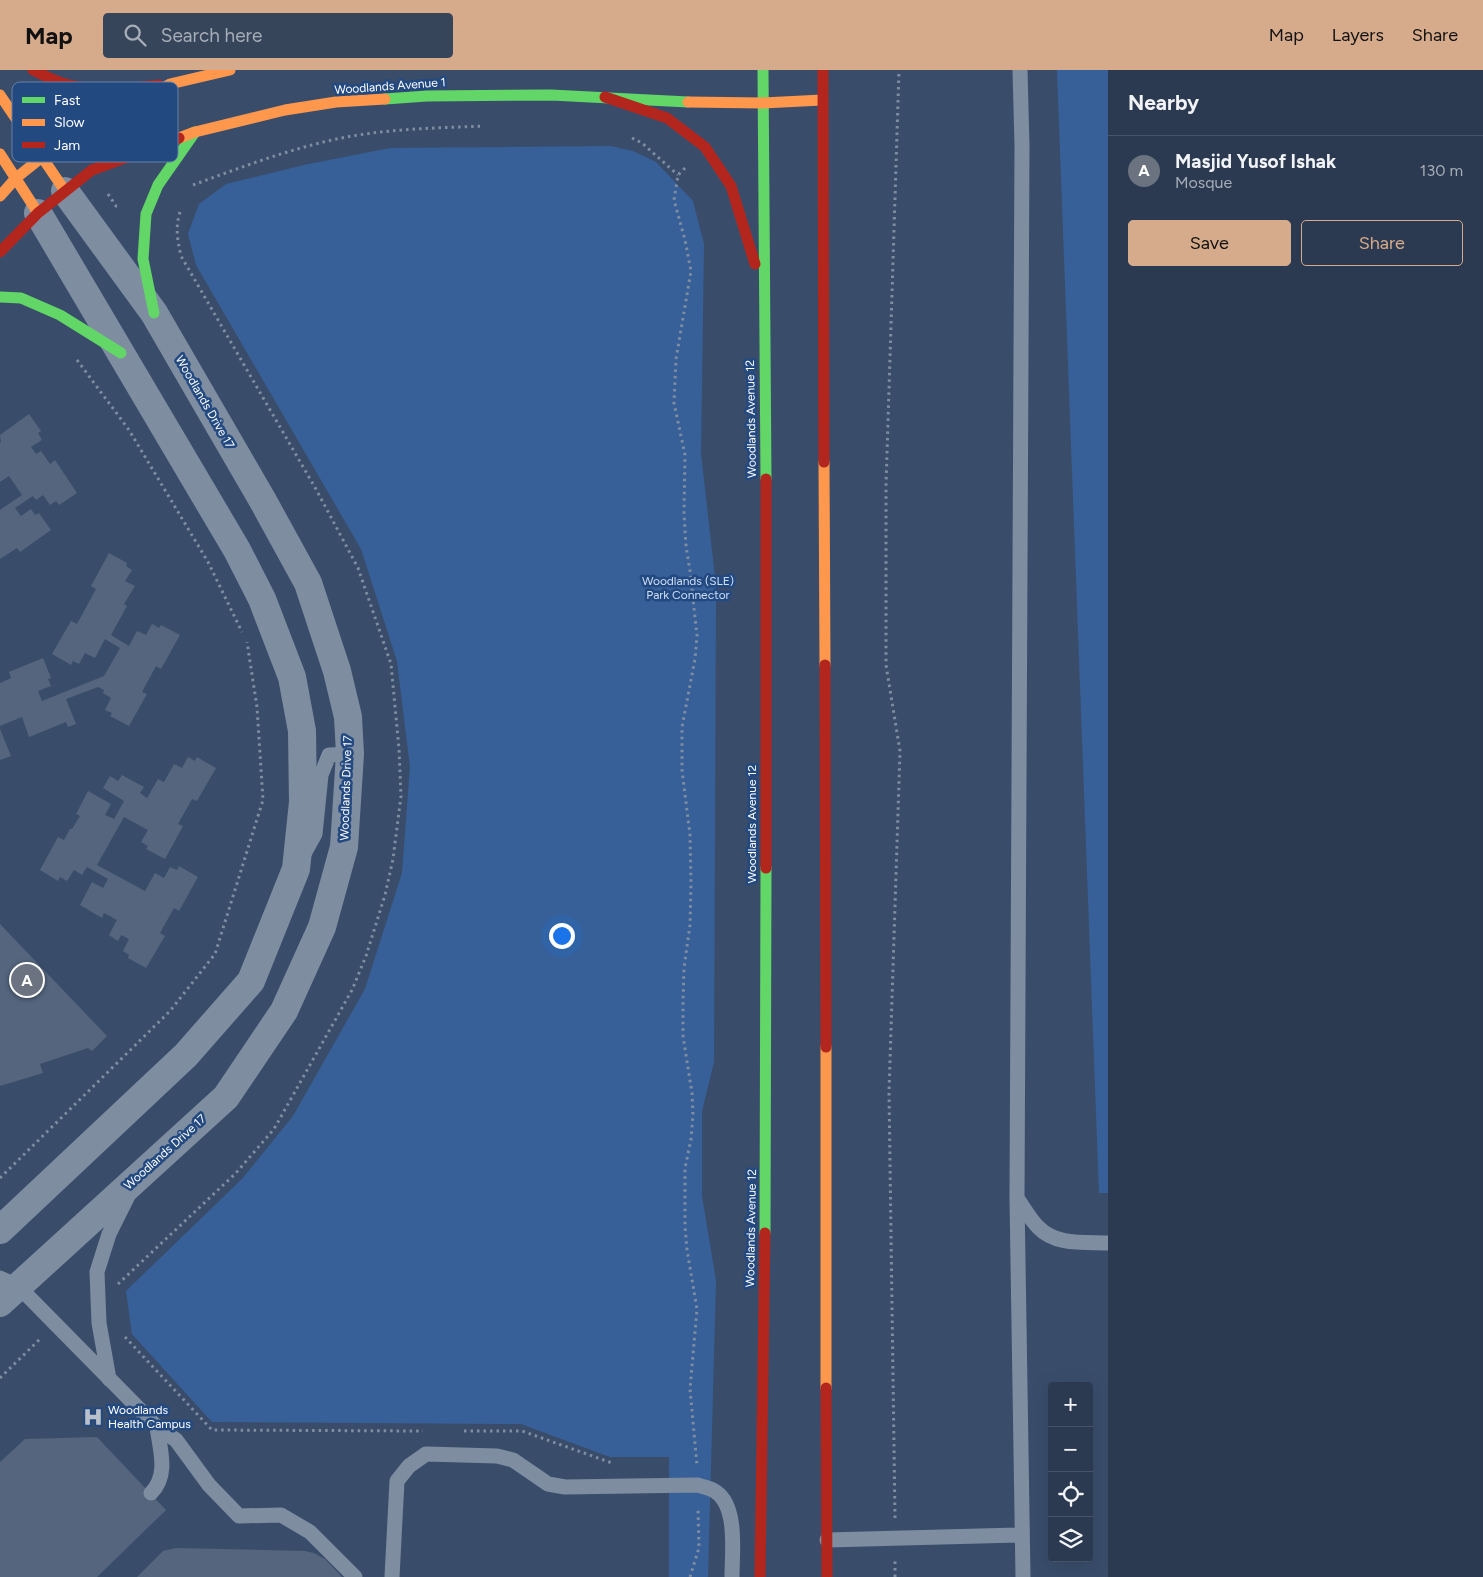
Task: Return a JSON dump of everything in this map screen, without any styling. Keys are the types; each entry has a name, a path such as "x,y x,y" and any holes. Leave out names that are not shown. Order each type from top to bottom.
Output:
{"main road":[{"path":"32,70 60,82"},
{"path":"178,82 230,70"},
{"name":"Woodlands Avenue 12","path":"760,1577 766,1122 766,491 763,70"},
{"path":"823,70 827,1577"},
{"path":"0,95 12,113"},
{"name":"Woodlands Avenue 1","path":"178,138 195,132 285,110 336,102 428,96 550,95 763,103 822,100"},
{"path":"605,97 667,118 705,147 731,186 764,292"},
{"path":"178,156 195,132"},
{"path":"0,154 38,214"},
{"path":"0,196 16,178 36,162"},
{"path":"44,162 65,191"},
{"name":"Woodlands Avenue 1","path":"0,252 38,214 65,191 92,170 114,162"},
{"path":"154,313 144,259 146,214 158,185 174,162"},
{"path":"0,297 20,298 60,315 121,353"}],"street":[{"name":"Woodlands Drive 17","path":"6,1289 139,1175 226,1097 284,1011 322,927 344,847 350,754 348,717 337,671 308,583 263,501 154,313 65,191"},
{"path":"0,1230 186,1055 252,981 296,869 303,802 302,731 292,677 262,599 237,550 38,214"}],"lane":[{"path":"1020,70 1022,146 1017,1198 1023,1577"},
{"path":"296,869 315,834 321,775 329,755 350,754"},
{"path":"109,1379 99,1322 97,1272 109,1234 139,1175"},
{"path":"1017,1198 1037,1226 1048,1236 1061,1241 1108,1243"},
{"path":"6,1289 109,1379 157,1427 176,1440 209,1485 239,1516 281,1515 310,1532 355,1577"},
{"path":"151,1493 159,1485 163,1466 157,1427"},
{"path":"392,1577 397,1481 409,1466 426,1454 497,1456 513,1460 548,1484 565,1487 698,1485 716,1492 727,1504 732,1519 732,1577"},
{"path":"828,1540 1022,1535"}],"path":[{"path":"895,1577 889,1092 900,751 886,665 886,485 900,70"},
{"path":"188,187 258,161 333,140 416,130 491,125"},
{"path":"628,136 642,143 678,175 674,200 691,271 676,359 674,402 685,454 684,514 686,546 697,636 695,659 682,727 682,770 690,835 691,883 690,925 684,968 683,1036 692,1093 693,1115 691,1139 685,1168 685,1226 697,1309 690,1389 697,1462 699,1548 690,1577"},
{"path":"176,222 182,204"},
{"path":"0,1178 170,1011 215,954 263,800 258,707 246,640 208,562 129,430 75,358"},
{"path":"124,1330 126,1339 212,1430 432,1431"},
{"path":"462,1431 522,1431 617,1465"},
{"path":"687,1462 697,1462"}],"green space":[{"path":"1057,70 1108,70 1108,1193 1099,1193"},
{"name":"Woodlands (SLE) Park Connector","path":"610,146 633,151 656,162 693,201 704,244 701,454 716,586 714,1062 702,1111 702,1196 716,1281 708,1577 669,1577 669,1457 610,1457 521,1424 212,1422 132,1334 126,1291 242,1179 293,1116 365,989 402,873 410,767 397,661 361,549 196,265 188,234 199,204 226,184 304,165 390,148"}],"building":[{"path":"29,414 41,431 38,433 42,440 31,447 36,454 41,451 50,464 55,460 77,493 59,505 56,501 50,505 43,495 36,500 33,496 15,508 21,516 31,509 35,515 39,513 51,530 20,552 17,548 0,559 0,510 22,495 9,476 0,482 0,435"},
{"path":"109,553 127,563 126,566 132,570 125,581 135,586 124,604 127,606 111,635 129,646 137,631 146,635 152,624 159,628 161,625 180,635 161,669 156,666 142,692 147,694 129,726 110,716 112,713 105,710 111,698 103,693 104,690 98,687 66,699 76,724 68,727 66,722 29,737 22,717 0,726 0,683 11,678 9,672 43,658 51,678 48,679 51,686 38,691 42,701 104,676 120,648 105,639 95,658 85,653 79,664 73,661 71,665 52,654 71,621 77,624 96,589 91,586"},
{"path":"0,729 11,756 0,760"},
{"path":"188,757 195,761 197,757 216,768 197,801 192,799 178,824 183,826 165,859 146,849 148,846 141,842 148,830 124,817 97,865 145,891 155,873 164,878 170,867 177,870 179,866 198,877 179,911 174,908 160,933 165,936 146,968 128,958 129,955 123,951 129,939 121,935 118,941 109,935 117,920 104,913 102,918 80,905 92,882 103,888 108,879 87,867 82,875 74,870 67,881 60,877 58,881 40,870 58,837 64,840 80,816 76,814 88,791 111,804 105,815 114,819 124,801 103,788 110,776 118,781 122,775 144,787 140,793 147,798 158,779 164,782 174,764 182,768"},
{"path":"0,924 107,1036 92,1051 88,1048 40,1064 43,1073 0,1086"},
{"path":"97,1437 166,1510 97,1577 0,1577 0,1462 25,1439"},
{"path":"176,1548 305,1551 325,1559 342,1577 137,1577 163,1551"}],"traffic: fast":[{"path":"763,70 766,479"},
{"path":"385,99 427,96 551,95 688,102"},
{"path":"178,156 195,132"},
{"path":"154,313 143,259 146,214 158,185 174,162"},
{"path":"0,297 21,298 60,315 121,353"},
{"path":"765,1233 766,868"}],"traffic: slow":[{"path":"178,82 230,70"},
{"path":"0,95 12,113"},
{"path":"179,138 195,132 285,110 336,102 385,99"},
{"path":"688,102 763,103 822,100"},
{"path":"0,154 38,213"},
{"path":"0,196 16,178 36,162"},
{"path":"45,162 65,191"},
{"path":"824,462 825,665"},
{"path":"826,1047 826,1388"}],"traffic: jam":[{"path":"33,70 58,82"},
{"path":"823,70 824,462"},
{"path":"605,97 667,118 705,147 731,186 755,264"},
{"path":"0,252 38,213 92,170 114,162"},
{"path":"766,479 766,868"},
{"path":"825,665 826,1047"},
{"path":"760,1577 765,1233"},
{"path":"826,1388 827,1577"}],"place":[{"name":"Masjid Yusof Ishak","path":"27,980"},
{"name":"Woodlands Health Campus","path":"93,1417"}]}
